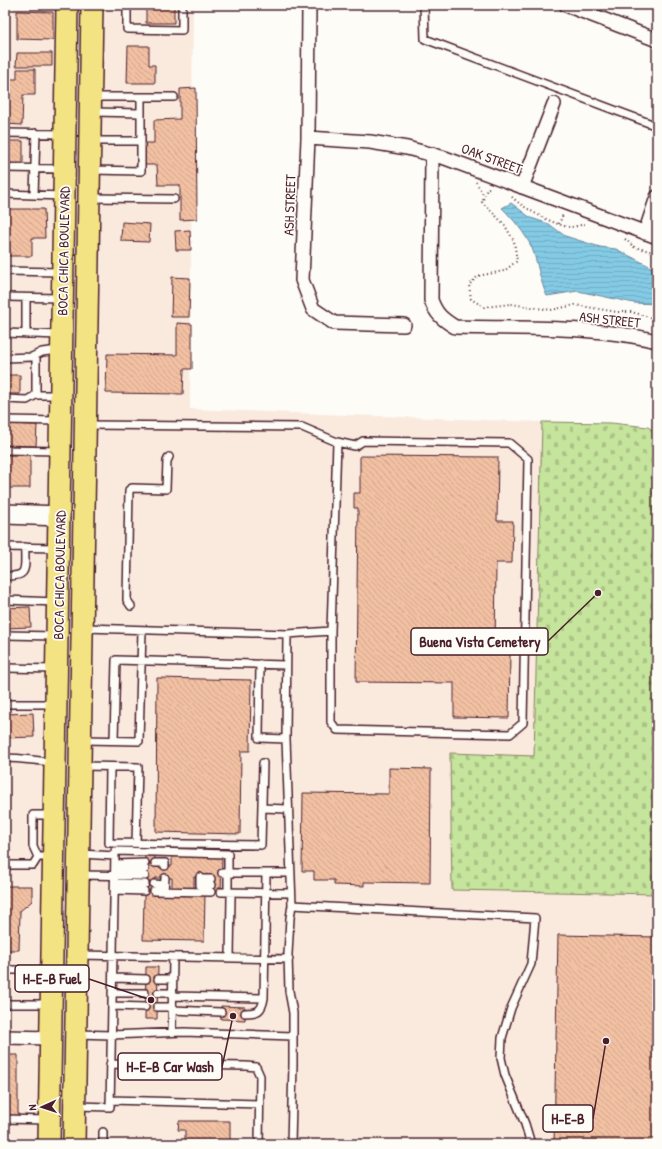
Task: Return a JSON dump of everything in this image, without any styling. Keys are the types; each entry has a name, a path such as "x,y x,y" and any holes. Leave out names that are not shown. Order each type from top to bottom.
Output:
{"main road":[{"name":"BOCA CHICA BOULEVARD","path":"49,1144 52,970 46,857 55,815 67,5"},
{"name":"BOCA CHICA BOULEVARD","path":"74,1144 92,5"},
{"path":"62,306 72,326 70,492 72,498 77,502 84,503"},
{"path":"60,516 66,518 73,535 70,684 81,700"}],"street":[{"name":"ASH STREET","path":"309,5 308,138 302,280 312,309 334,323 404,325"},
{"path":"566,5 657,40"},
{"path":"522,187 554,104"},
{"name":"OAK STREET","path":"308,138 370,142 432,154 651,235"},
{"name":"ASH STREET","path":"432,154 431,300 435,311 441,319 455,327 587,331 632,335 657,341"},
{"path":"651,235 657,197"},
{"path":"5,514 60,516"},
{"path":"5,1037 51,1038"}],"lane":[{"path":"127,5 127,29 182,30 182,5"},
{"path":"424,5 425,39 657,126"},
{"path":"90,170 141,171 141,97"},
{"path":"91,104 141,97 174,97"},
{"path":"91,104 141,113"},
{"path":"5,133 65,134"},
{"path":"34,195 36,134"},
{"path":"90,141 141,142"},
{"path":"5,168 64,169"},
{"path":"5,194 64,196"},
{"path":"89,198 174,199"},
{"path":"5,270 63,272"},
{"path":"5,297 26,298 62,306"},
{"path":"26,298 26,334"},
{"path":"5,332 26,334 62,343"},
{"path":"5,358 36,356 62,343"},
{"path":"36,356 36,395"},
{"path":"5,399 27,400 36,395 61,396"},
{"path":"5,420 61,421"},
{"path":"86,426 302,427 337,442 355,446 363,442 509,443 528,459 523,723 510,734 337,730 331,722 331,631 337,442"},
{"path":"5,450 60,451"},
{"path":"131,606 127,600 129,490 132,488 166,489 167,461 169,457"},
{"path":"5,547 59,548"},
{"path":"5,576 18,576 24,571 25,547"},
{"path":"5,600 58,602"},
{"path":"82,628 287,634 331,631"},
{"path":"81,740 139,741 142,630"},
{"path":"287,634 287,809 292,905 288,959 289,991 293,1013 291,1144"},
{"path":"5,635 58,636"},
{"path":"114,740 116,660 286,665"},
{"path":"260,664 259,738 286,739"},
{"path":"5,668 57,669"},
{"path":"5,704 57,704"},
{"path":"5,758 24,758 31,761 56,762"},
{"path":"110,767 109,843 261,845 263,762"},
{"path":"80,766 138,767 136,843"},
{"path":"262,808 287,809"},
{"path":"75,1106 110,1107 115,851 228,854 225,876"},
{"path":"79,854 115,856"},
{"path":"5,865 33,865 46,857"},
{"path":"155,863 165,863 165,866"},
{"path":"79,875 115,876 145,869 115,876"},
{"path":"245,1013 257,1013 260,1011 264,998 266,873"},
{"path":"225,876 290,873"},
{"path":"115,876 144,887"},
{"path":"225,876 266,892 291,893"},
{"path":"154,888 165,885 211,885 200,878"},
{"path":"230,958 231,897"},
{"path":"292,905 535,918 531,964 511,1008 502,1038 501,1058 505,1075 525,1124 531,1144"},
{"path":"77,954 288,959"},
{"path":"172,1032 173,957"},
{"path":"5,970 52,970"},
{"path":"113,978 146,979"},
{"path":"158,979 173,979"},
{"path":"112,993 145,993"},
{"path":"158,993 264,998"},
{"path":"5,1004 51,1004"},
{"path":"112,1006 145,1007"},
{"path":"157,1007 221,1012"},
{"path":"76,1034 111,1035 172,1032 293,1036"},
{"path":"110,1064 246,1066 256,1068 260,1076 259,1144"},
{"path":"110,1100 260,1104"},
{"path":"5,1119 49,1120"},
{"path":"103,1132 103,1144"}],"path":[{"path":"494,186 487,189 482,202 504,224 514,241 517,261 504,271 478,276 469,285 471,299 484,307 511,304 551,310 575,306 617,312 631,312 657,319"},
{"path":"509,193 518,204 553,222 569,227 591,223"},
{"path":"624,238 634,247 657,253"}],"shaded area":[{"path":"17,5 58,5 39,1144 5,1144 5,21"},
{"path":"104,5 193,5 190,409 542,422 534,756 452,890 657,894 657,1144 84,1144"}],"green space":[{"path":"542,422 611,423 648,427 657,433 657,894 452,890 450,753 534,756"}],"water":[{"path":"511,203 531,218 549,224 565,236 600,247 616,249 657,270 657,304 634,303 578,291 547,296 529,242 519,227 502,208"}],"building":[{"path":"146,5 174,5 174,23 146,23"},
{"path":"17,11 53,12 53,40 17,39"},
{"path":"128,46 149,46 149,65 155,65 155,83 127,83"},
{"path":"17,53 52,53 52,66 16,66"},
{"path":"17,69 35,69 35,95 23,95 22,125 5,124 5,95 9,95 9,79 17,79"},
{"path":"196,88 197,219 180,220 180,185 158,185 157,165 144,165 144,143 154,143 154,120 180,119 180,89"},
{"path":"5,141 23,141 23,163 5,163"},
{"path":"5,209 44,209 45,238 32,238 32,256 5,256"},
{"path":"122,222 150,224 149,242 121,241"},
{"path":"190,230 191,250 176,250 175,231"},
{"path":"172,277 190,278 189,317 171,317"},
{"path":"5,304 9,304 8,327 5,327"},
{"path":"177,323 192,324 192,369 184,369 183,394 106,393 107,354 177,355"},
{"path":"5,375 20,375 20,394 5,394"},
{"path":"5,424 37,425 36,446 5,445"},
{"path":"5,455 30,455 30,488 5,488"},
{"path":"360,456 498,457 497,521 513,521 512,563 496,563 495,652 510,653 509,718 454,717 454,683 356,682 358,508 354,508 354,493 360,493"},
{"path":"30,607 31,627 5,628 5,608"},
{"path":"157,678 251,680 250,751 241,751 240,834 156,832"},
{"path":"33,713 34,737 5,738 5,714"},
{"path":"389,768 431,769 430,883 364,882 364,886 334,885 334,880 314,880 314,871 302,871 303,793 389,794"},
{"path":"145,854 155,854 155,865 165,866 172,866 172,855 222,856 221,893 211,893 211,878 194,877 194,889 172,889 172,878 155,878 154,894 205,895 204,941 143,940"},
{"path":"5,886 32,886 32,901 20,911 19,950 5,950"},
{"path":"558,935 657,937 657,1144 554,1144"},
{"path":"146,967 158,967 157,1019 145,1019"},
{"path":"221,1006 245,1007 245,1020 221,1019"},
{"path":"5,1055 18,1055 18,1116 5,1115"},
{"path":"179,1121 230,1121 230,1144 185,1144 185,1130 178,1130"}],"place":[{"name":"Buena Vista Cemetery","path":"598,593"},
{"name":"H-E-B Fuel","path":"151,1000"},
{"name":"H-E-B Car Wash","path":"233,1016"},
{"name":"H-E-B","path":"606,1041"}]}
